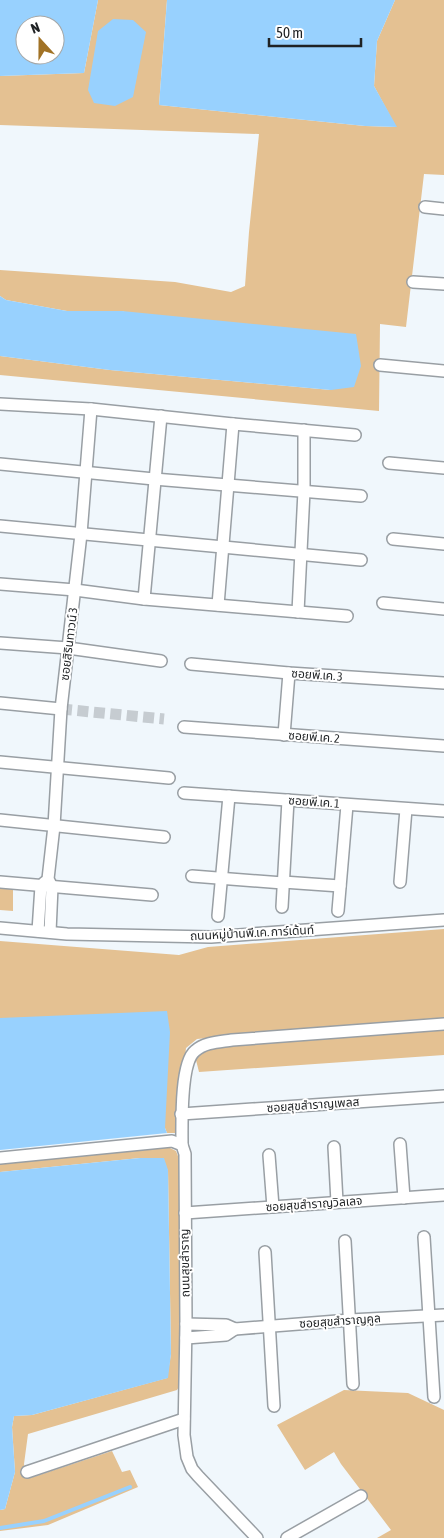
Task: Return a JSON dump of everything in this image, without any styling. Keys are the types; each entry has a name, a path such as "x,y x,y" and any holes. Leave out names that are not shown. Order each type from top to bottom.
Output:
{"street":[{"path":"425,207 444,209"},
{"path":"413,282 444,284"},
{"path":"380,364 444,371"},
{"path":"0,404 161,416 355,435"},
{"name":"ซอยสิรินทาวน์ 3","path":"38,931 47,884 54,826 61,709 82,534 91,410"},
{"path":"144,599 161,416"},
{"path":"218,605 233,424"},
{"path":"298,612 304,491 304,430"},
{"path":"390,463 444,468"},
{"path":"0,464 361,496"},
{"path":"0,526 361,560"},
{"path":"393,539 444,544"},
{"path":"0,584 76,590 144,599 347,616"},
{"path":"383,603 444,609"},
{"path":"0,643 68,648 161,661"},
{"name":"ซอยพี.เค. 3","path":"191,664 289,673 444,683"},
{"path":"284,735 289,673"},
{"path":"0,703 61,709"},
{"name":"ซอยพี.เค. 2","path":"184,727 444,746"},
{"path":"0,762 169,778"},
{"name":"ซอยพี.เค. 1","path":"184,793 444,812"},
{"path":"218,916 229,796"},
{"path":"282,907 288,800"},
{"path":"338,911 347,805"},
{"path":"400,882 406,809"},
{"path":"0,820 164,837"},
{"path":"192,876 340,886"},
{"path":"0,882 47,884 152,895"},
{"name":"ซอยสิรินทาวน์ 3","path":"47,884 50,932"},
{"name":"ถนนหมู่บ้านพี.เค. การ์เด้นท์","path":"0,928 67,934 212,937 444,920"},
{"name":"ถนนสุขสำราญ","path":"257,1538 192,1469 186,1457 184,1419 186,1338 185,1154 182,1145 182,1114 188,1060 194,1051 203,1045 232,1040 444,1024"},
{"name":"ซอยสุขสำราญเพลส","path":"182,1114 444,1096"},
{"path":"0,1158 172,1141 182,1145"},
{"path":"400,1144 404,1198"},
{"path":"334,1147 337,1202"},
{"path":"269,1155 273,1207"},
{"name":"ซอยสุขสำราญวิลเลจ","path":"185,1213 444,1195"},
{"path":"424,1237 434,1397"},
{"path":"345,1241 353,1384"},
{"path":"265,1252 274,1406"},
{"name":"ซอยสุขสำราญคูล","path":"186,1324 226,1325 235,1329 444,1315"},
{"name":"ซอยสุขสำราญคูล","path":"186,1338 226,1336 235,1329"},
{"path":"27,1472 184,1419"},
{"path":"287,1538 361,1496"}],"shaded area":[{"path":"98,0 167,0 159,105 365,126 396,127 374,86 377,41 395,0 444,0 444,175 424,174 406,327 380,324 379,411 0,375 0,356 110,370 331,390 122,311 67,311 6,300 0,296 0,270 175,282 231,292 245,286 259,134 0,125 0,76 84,73"},
{"path":"0,888 13,889 13,911 0,910"},
{"path":"444,929 444,1019 197,1039 186,1048 177,1133 167,1133 165,1128 15,1018 0,1018 0,941 179,955 208,947"},
{"path":"444,1028 444,1055 199,1072 196,1060 206,1050 228,1044"},
{"path":"164,1145 176,1151 180,1161 180,1385 177,1390 28,1434 24,1464 27,1479 112,1451 122,1472 130,1470 138,1487 48,1525 0,1531 0,1510 5,1509 15,1472 12,1427 14,1416 32,1415 167,1378 171,1354 168,1170 140,1158 0,1172 0,1163"},
{"path":"344,1390 408,1393 444,1410 444,1538 377,1538 391,1530 334,1452 305,1470 277,1425"}],"water":[{"path":"0,0 98,0 84,73 0,76"},
{"path":"167,0 395,0 377,41 374,86 397,127 365,126 159,105"},
{"path":"113,19 133,20 146,32 133,97 115,106 94,103 88,90 98,31"},
{"path":"0,296 6,300 67,311 122,311 356,334 361,366 354,387 331,390 110,370 0,356"},
{"path":"167,1011 170,1032 165,1128 167,1133 0,1150 0,1018"},
{"path":"140,1158 164,1158 168,1170 171,1354 168,1378 32,1415 14,1416 12,1427 15,1472 5,1509 0,1510 0,1172"}],"waterway":[{"path":"0,1528 44,1521 130,1487"}],"tunnel":[{"path":"61,709 164,719"}]}
